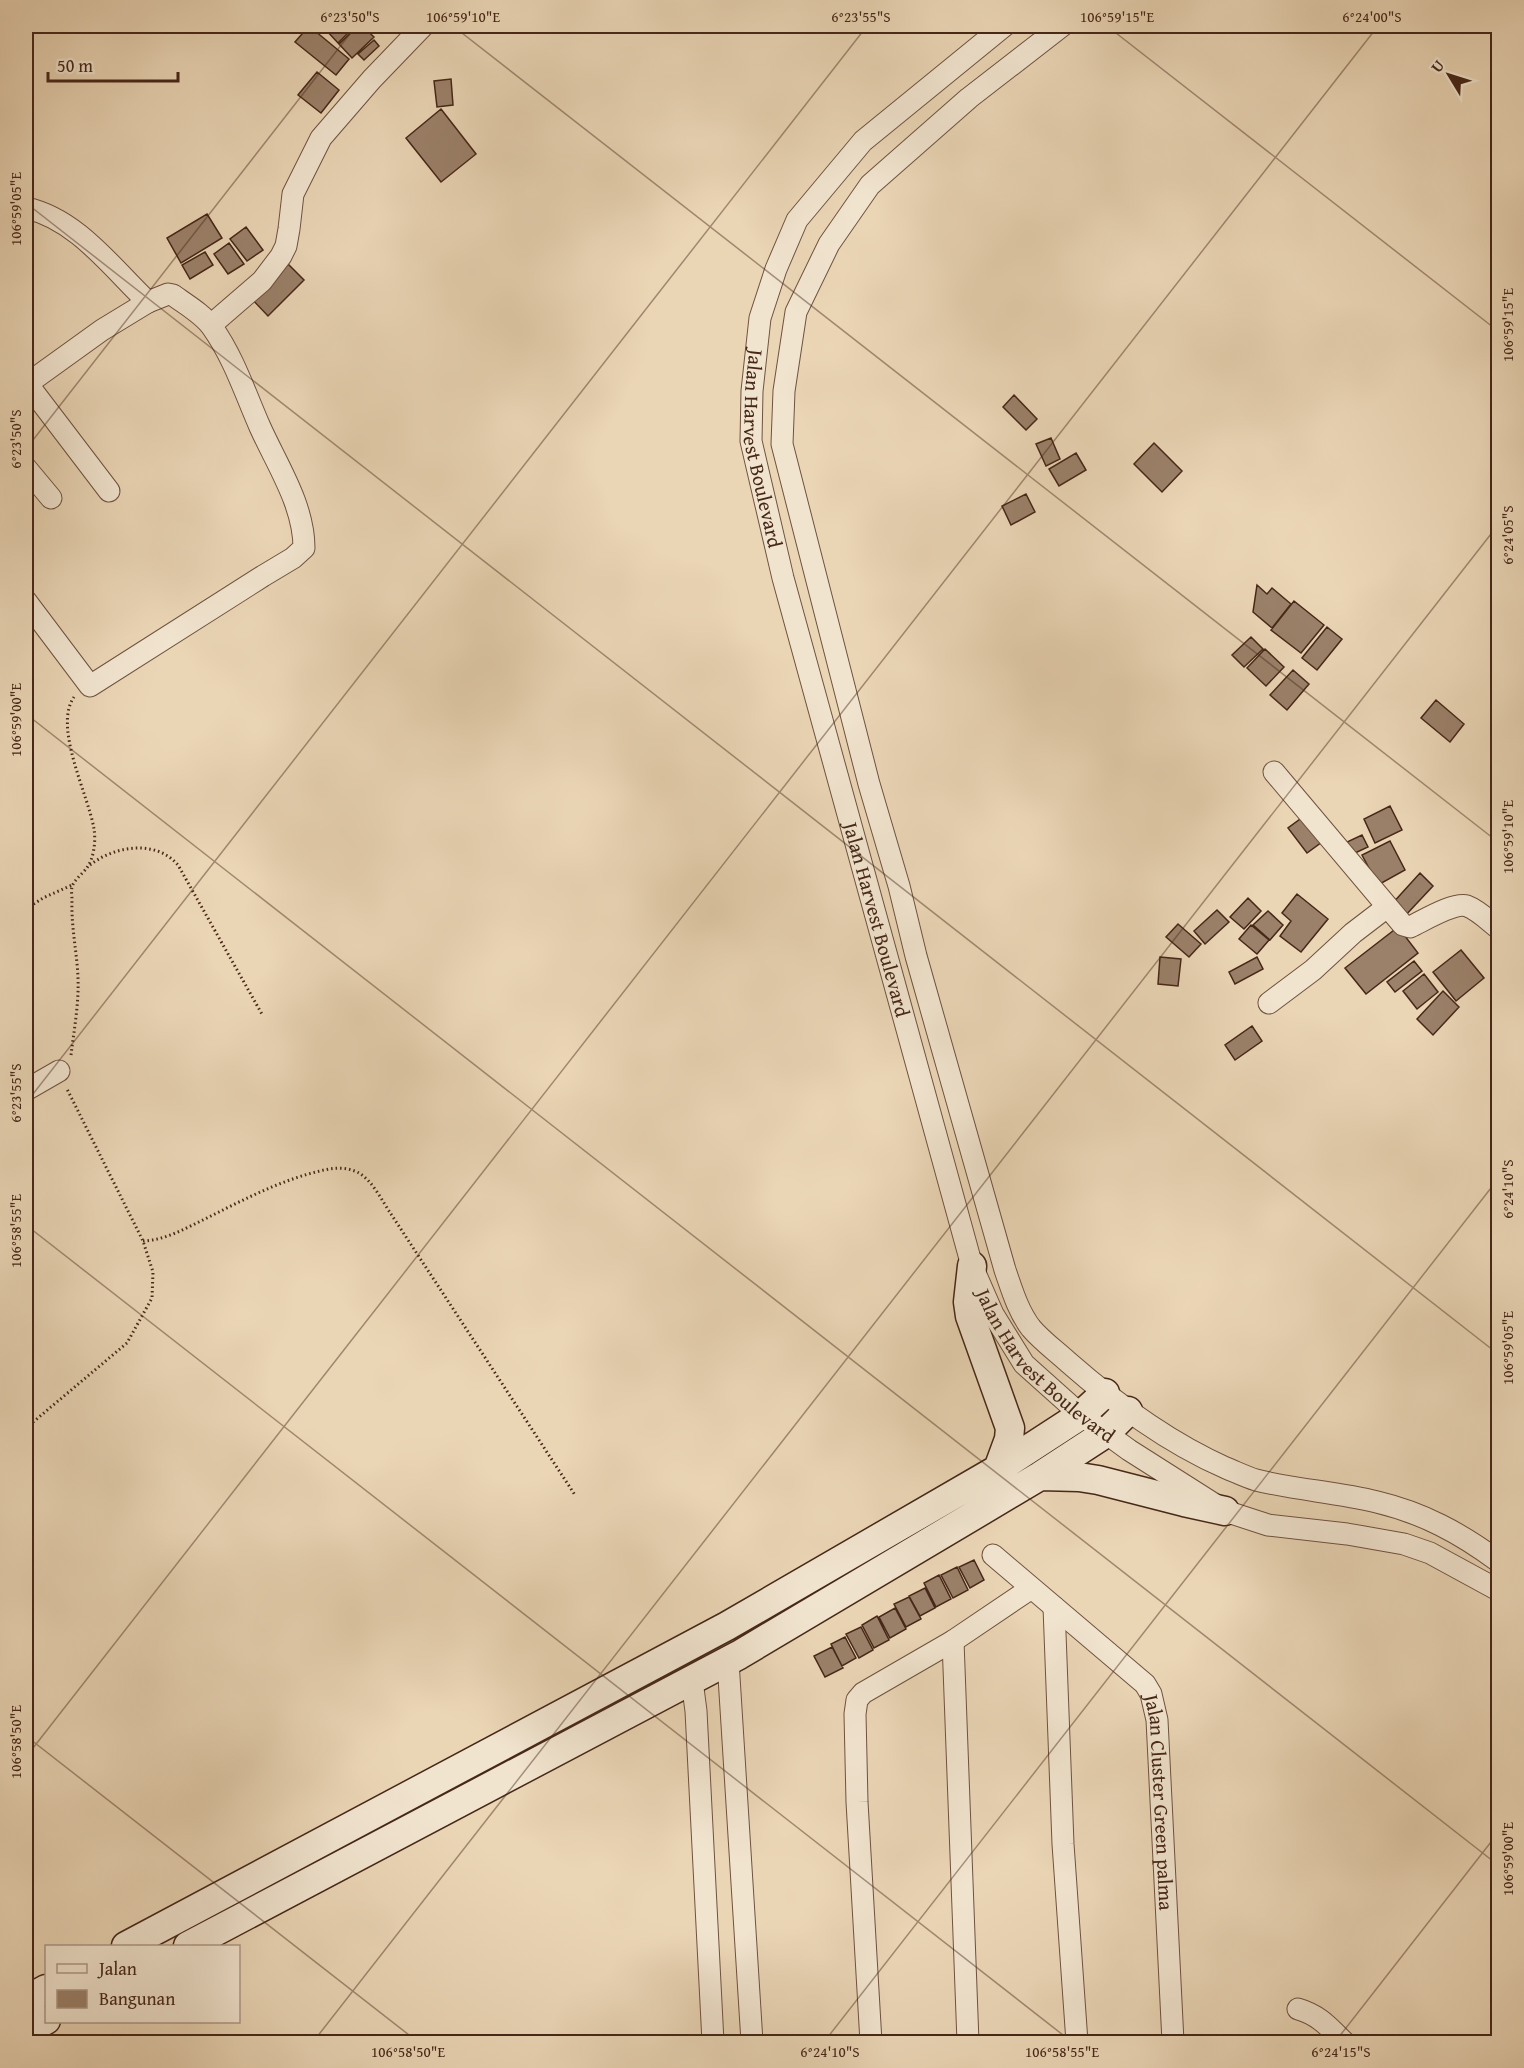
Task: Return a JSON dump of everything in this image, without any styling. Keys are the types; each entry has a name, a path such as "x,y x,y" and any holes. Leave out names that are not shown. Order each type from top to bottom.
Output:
{"street":[{"path":"211,325 262,281 286,246 293,194 321,138 372,79 423,26"},
{"name":"Jalan Harvest Boulevard","path":"1004,26 863,141 797,220 776,269 760,318 752,391 752,441 783,578 972,1266 993,1314 1024,1364 1081,1415 1225,1511 1268,1525 1404,1544 1430,1553 1498,1590"},
{"name":"Jalan Harvest Boulevard","path":"1062,26 969,98 870,185 829,244 796,312 784,391 782,444 868,784 899,886 916,956 1005,1270 1020,1309 1031,1328 1043,1340 1128,1411 1184,1448 1253,1479 1302,1490 1374,1501 1400,1508 1446,1526 1498,1561"},
{"path":"26,208 37,210 56,220 81,237 148,302"},
{"path":"26,601 90,686 293,558 304,548 303,530 290,488 261,429 244,385 211,325 172,295 168,294 148,302 102,330 26,383 110,491"},
{"path":"26,468 51,498"},
{"path":"1274,772 1397,920 1408,927 1462,906 1470,908 1498,927"},
{"path":"870,895 899,886"},
{"path":"1269,1003 1313,970 1353,933 1387,908"},
{"path":"26,1090 59,1071"},
{"path":"972,1266 968,1302 970,1316 1010,1428 1009,1439 998,1469"},
{"path":"130,1945 727,1626 998,1469 1081,1415 1105,1393"},
{"path":"192,1945 728,1661 1040,1476 1106,1433 1128,1411"},
{"path":"1040,1476 1098,1480 1225,1511"},
{"name":"Jalan Cluster Green palma","path":"993,1556 1145,1684 1152,1694 1157,1720 1173,2043"},
{"path":"871,2043 857,1802 855,1714 858,1700 863,1693 953,1641 1030,1589"},
{"path":"1054,1607 1063,1844 1077,2043"},
{"path":"953,1641 968,2043"},
{"path":"728,1661 752,2043"},
{"path":"692,1681 696,1711 713,2043"},
{"path":"26,2000 45,1990"},
{"path":"1298,2009 1311,2013 1325,2022 1344,2043"},
{"path":"26,2031 45,2021"}],"path":[{"path":"88,866 94,845 94,832 88,802 72,752 67,722 72,698 83,688 90,686"},
{"path":"26,909 43,898 72,885 88,866 101,856 118,851 160,850 178,865 263,1016"},
{"path":"26,1428 127,1343 152,1298 153,1272 143,1241 59,1071 71,1057 77,1005 78,977 72,926 72,885"},
{"path":"143,1241 164,1238 262,1190 301,1176 336,1168 358,1173 369,1182 391,1214 575,1495"}],"building":[{"path":"309,26 349,59 336,75 295,42"},
{"path":"333,26 355,26 338,43 327,31"},
{"path":"358,26 362,26 374,37 352,58 339,44"},
{"path":"374,40 379,46 364,60 358,54"},
{"path":"317,72 339,90 321,113 298,95"},
{"path":"451,79 453,105 437,107 434,81"},
{"path":"441,109 476,154 441,182 406,138"},
{"path":"207,214 222,238 181,263 167,238"},
{"path":"246,227 263,250 247,261 230,239"},
{"path":"229,243 244,264 228,274 214,254"},
{"path":"205,252 213,265 190,279 182,265"},
{"path":"285,261 304,280 268,316 250,297"},
{"path":"1014,395 1037,419 1026,430 1003,407"},
{"path":"1051,438 1060,459 1046,466 1036,444"},
{"path":"1154,443 1182,471 1162,492 1134,464"},
{"path":"1076,453 1086,470 1059,486 1049,469"},
{"path":"1026,494 1035,512 1011,525 1002,506"},
{"path":"1257,585 1267,594 1272,588 1291,604 1272,628 1253,612"},
{"path":"1294,601 1324,625 1301,653 1271,630"},
{"path":"1327,627 1342,639 1317,670 1302,658"},
{"path":"1251,637 1263,649 1244,667 1232,655"},
{"path":"1265,649 1284,667 1266,686 1247,668"},
{"path":"1293,670 1309,684 1287,710 1270,695"},
{"path":"1436,700 1464,724 1450,742 1421,718"},
{"path":"1390,806 1402,830 1375,843 1364,819"},
{"path":"1307,814 1326,839 1307,853 1288,828"},
{"path":"1362,835 1368,847 1353,854 1347,842"},
{"path":"1390,841 1405,870 1378,885 1362,855"},
{"path":"1420,873 1433,886 1404,917 1391,905"},
{"path":"1297,894 1328,919 1301,952 1280,936 1291,921 1282,913"},
{"path":"1248,898 1261,911 1244,929 1230,917"},
{"path":"1217,910 1229,922 1205,944 1194,931"},
{"path":"1268,911 1283,925 1270,940 1253,925"},
{"path":"1178,924 1201,944 1189,957 1166,937"},
{"path":"1251,925 1269,940 1257,954 1239,939"},
{"path":"1398,927 1418,953 1366,994 1345,968"},
{"path":"1461,950 1484,978 1456,1001 1433,972"},
{"path":"1160,957 1181,959 1178,986 1158,984"},
{"path":"1257,957 1263,969 1235,984 1229,972"},
{"path":"1414,961 1422,971 1395,992 1387,982"},
{"path":"1424,974 1438,992 1417,1009 1403,991"},
{"path":"1443,991 1459,1007 1433,1035 1417,1019"},
{"path":"1252,1026 1262,1041 1235,1060 1225,1045"},
{"path":"974,1560 984,1580 970,1588 959,1567"},
{"path":"957,1567 968,1590 953,1598 941,1575"},
{"path":"939,1575 951,1599 936,1607 924,1583"},
{"path":"925,1588 935,1608 920,1616 909,1596"},
{"path":"909,1597 921,1619 906,1627 894,1604"},
{"path":"895,1608 906,1629 890,1638 879,1617"},
{"path":"877,1616 889,1640 874,1648 862,1625"},
{"path":"861,1627 873,1650 859,1658 846,1634"},
{"path":"845,1637 856,1658 842,1666 831,1644"},
{"path":"832,1647 843,1668 825,1677 814,1656"}]}
